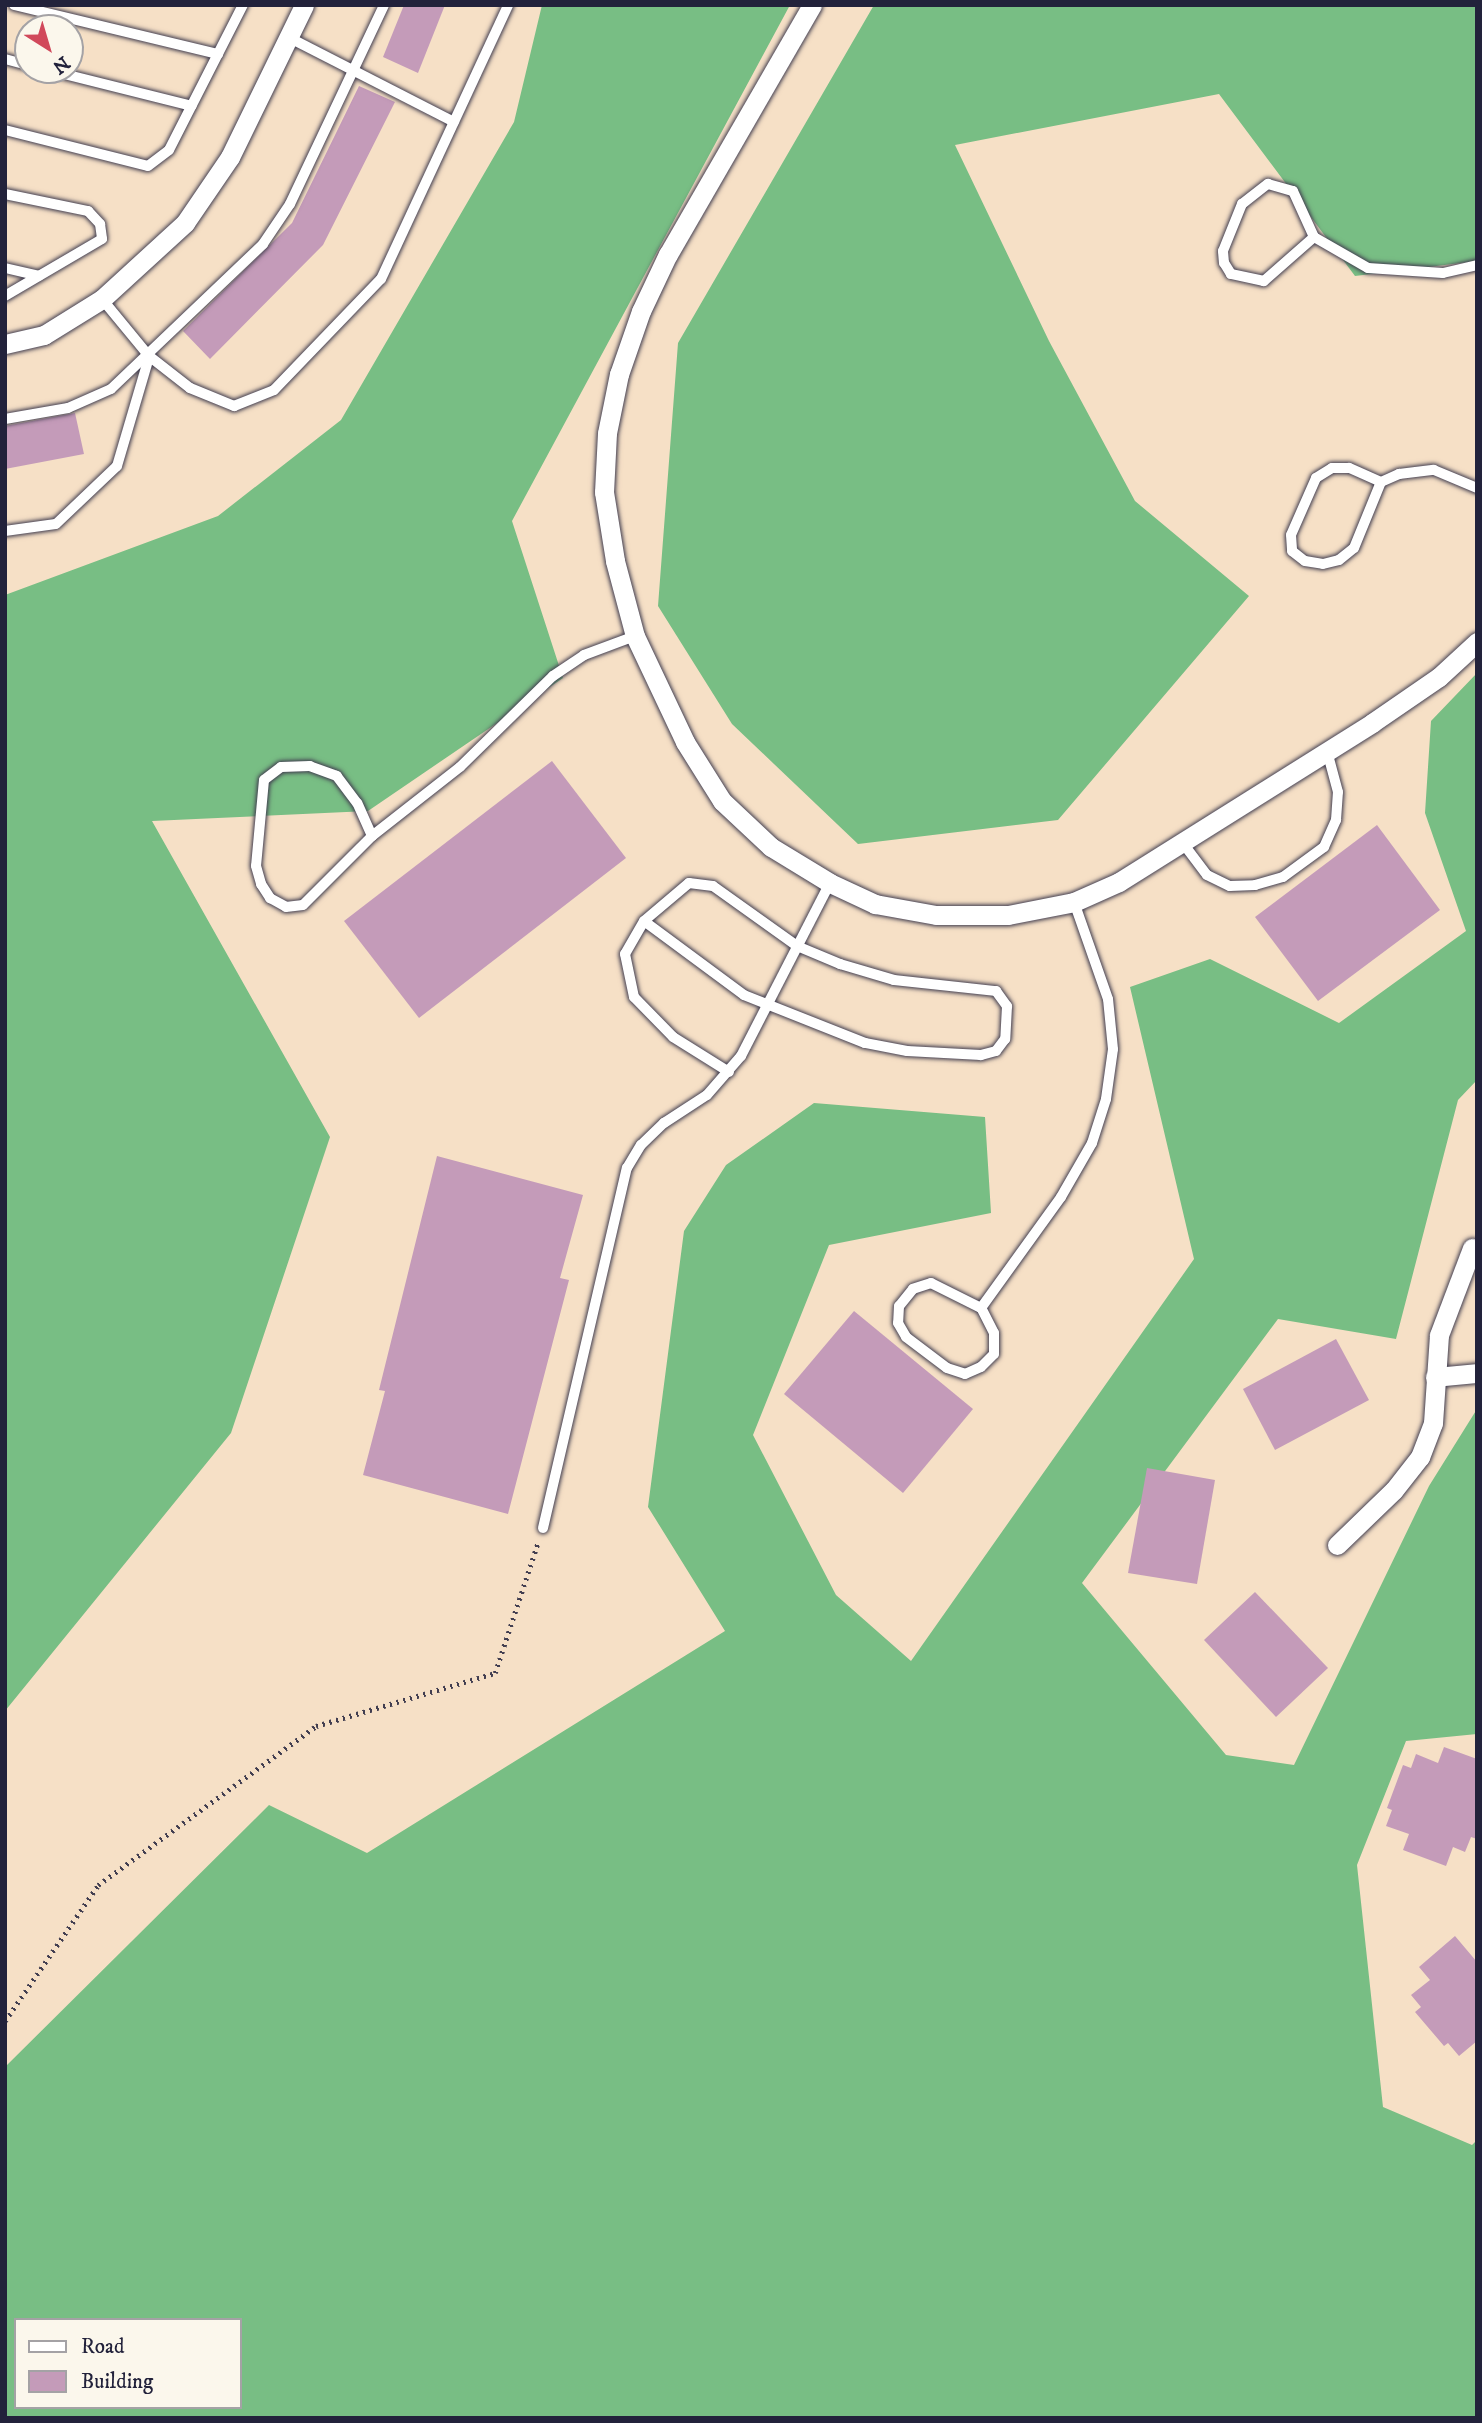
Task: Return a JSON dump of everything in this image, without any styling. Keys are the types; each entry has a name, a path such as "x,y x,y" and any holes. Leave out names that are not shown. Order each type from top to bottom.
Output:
{"street":[{"path":"5,344 44,335 102,299 185,223 230,157 304,5"},
{"path":"812,5 668,254 641,311 619,374 607,433 604,492 615,561 635,636 660,694 722,802 771,846 830,883 875,904 936,915 1008,915 1074,902 1119,882 1327,751 1439,677 1477,642"},
{"path":"1337,1545 1394,1490 1420,1457 1433,1423 1435,1377 1445,1314 1472,1248"},
{"path":"1435,1377 1477,1373"}],"lane":[{"path":"14,5 218,54"},
{"path":"5,130 148,166 169,150 243,5"},
{"path":"5,419 79,404 111,389 149,356 263,244 290,204 356,72 384,5"},
{"path":"102,299 149,356 190,388 234,406 274,390 381,279 508,5"},
{"path":"290,38 454,122"},
{"path":"84,79 192,106"},
{"path":"1314,237 1264,281 1231,274 1224,263 1223,251 1242,204 1268,184 1282,184 1293,191 1314,237 1368,268 1443,273 1477,265"},
{"path":"5,194 88,211 100,224 102,239 89,250 5,296"},
{"path":"5,268 39,276"},
{"path":"5,531 56,524 117,466 149,356"},
{"path":"1381,482 1349,468 1332,468 1316,478 1291,534 1292,551 1304,561 1323,564 1339,560 1354,548 1381,482 1399,474 1434,470 1477,488"},
{"path":"372,836 357,803 337,776 310,766 282,766 264,780 256,866 270,898 286,907 303,905 372,836 460,767 553,676 584,655 635,636"},
{"path":"1182,842 1207,875 1230,886 1255,885 1283,877 1324,847 1336,820 1338,792 1327,751"},
{"path":"643,921 744,995 768,1007 865,1043 906,1051 981,1055 996,1051 1005,1038 1007,1006 996,991 894,981 797,946 713,887 689,883 643,921 625,954 634,997 673,1037 729,1072"},
{"path":"543,1528 627,1168 641,1145 663,1123 707,1095 729,1072 768,1007 830,883"},
{"path":"981,1308 1061,1197 1092,1143 1106,1099 1113,1049 1108,999 1074,902"},
{"path":"932,1283 981,1308 994,1333 994,1354 982,1367 965,1374 947,1367 906,1337 898,1323 899,1306 913,1289 932,1283"}],"path":[{"path":"5,2021 98,1885 316,1726 495,1672 543,1528"}],"green space":[{"path":"542,5 790,5 512,521 563,678 368,811 152,821 330,1137 231,1433 5,1711 5,595 218,516 341,420 514,122"},
{"path":"874,5 1477,5 1477,261 1355,276 1219,94 955,145 1049,341 1135,501 1249,596 1058,820 858,844 732,724 658,606 678,343"},
{"path":"1477,673 1477,1080 1458,1100 1396,1339 1278,1319 1082,1583 1226,1755 1294,1765 1429,1486 1477,1409 1477,1734 1406,1741 1357,1865 1383,2107 1472,2145 1477,2140 1477,2418 5,2418 5,2067 269,1805 367,1853 725,1631 648,1507 684,1231 726,1165 814,1103 985,1117 991,1213 829,1245 753,1435 836,1595 911,1661 1194,1259 1130,987 1210,959 1339,1023 1466,931 1425,813 1431,721"}],"building":[{"path":"404,5 445,5 418,73 383,57"},
{"path":"359,86 395,102 323,245 210,359 183,331 292,223"},
{"path":"75,413 84,454 5,469 5,426"},
{"path":"552,761 626,858 419,1018 344,921"},
{"path":"1377,825 1440,910 1318,1001 1255,917"},
{"path":"437,1156 583,1195 560,1278 569,1280 508,1514 363,1475 385,1391 379,1390"},
{"path":"854,1311 973,1409 903,1493 784,1394"},
{"path":"1336,1339 1369,1400 1275,1450 1243,1389"},
{"path":"1147,1468 1215,1480 1197,1584 1128,1573"},
{"path":"1255,1592 1328,1668 1276,1717 1204,1640"},
{"path":"1444,1747 1477,1759 1477,1839 1471,1837 1465,1852 1453,1847 1446,1866 1403,1850 1409,1834 1386,1826 1392,1810 1387,1808 1403,1765 1411,1768 1416,1754 1438,1763"},
{"path":"1455,1936 1477,1962 1477,2041 1459,2056 1448,2043 1444,2046 1415,2012 1421,2007 1411,1995 1430,1980 1419,1967"}]}
